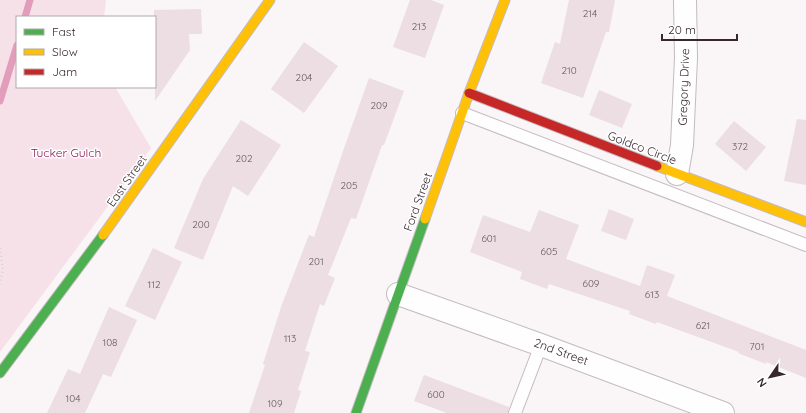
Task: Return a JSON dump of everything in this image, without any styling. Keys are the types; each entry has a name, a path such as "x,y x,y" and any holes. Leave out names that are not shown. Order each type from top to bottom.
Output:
{"street":[{"name":"East Street","path":"0,373 115,219 270,0"},
{"name":"Ford Street","path":"356,413 462,113 505,0"},
{"name":"Gregory Drive","path":"677,174 682,145 686,58 685,0"},
{"name":"Goldco Circle","path":"470,93 677,174 806,222"},
{"name":"2nd Street","path":"398,294 541,345 722,413"}],"lane":[{"path":"462,113 806,245"},
{"path":"515,413 541,345"}],"path":[{"path":"0,248 3,269 0,284"}],"green space":[{"name":"Tucker Gulch","path":"0,0 106,0 104,16 16,16 16,88 116,88 151,148 0,352"}],"building":[{"path":"410,0 431,0 444,5 425,58 393,47"},
{"path":"569,0 615,0 609,32 606,32 583,98 541,83 555,42 560,44"},
{"path":"201,9 202,34 189,34 190,50 155,101 156,16 154,16 154,10"},
{"path":"304,42 338,66 304,113 271,89"},
{"path":"369,78 404,91 384,145 382,145 356,219 351,218 328,275 335,278 324,306 320,304 305,351 310,352 298,390 301,391 294,413 249,413 265,365 263,364 281,307 309,235 314,237"},
{"path":"599,90 632,104 622,128 589,115"},
{"path":"797,119 806,120 806,185 784,181"},
{"path":"241,120 281,145 248,196 233,186 203,260 174,248 203,179"},
{"path":"734,121 766,147 746,171 715,144"},
{"path":"609,209 634,219 626,240 601,231"},
{"path":"539,210 579,225 566,259 640,286 647,265 675,275 667,296 806,350 806,378 657,322 656,324 629,314 630,311 549,284 547,289 520,279 522,272 470,252 483,215 530,232"},
{"path":"153,248 182,262 155,320 125,306"},
{"path":"109,307 137,320 111,377 103,374 85,413 47,413 68,369 80,374"},
{"path":"424,375 509,407 508,413 447,413 414,401"}],"waterway":[{"name":"Tucker Gulch","path":"25,16 30,0"},
{"name":"Tucker Gulch","path":"0,101 16,48"}],"traffic: fast":[{"path":"356,413 425,219"},
{"path":"0,373 103,235"}],"traffic: slow":[{"path":"103,235 270,0"},
{"path":"425,219 469,93 505,0"},
{"path":"657,166 806,222"}],"traffic: jam":[{"path":"469,93 657,166"}]}
